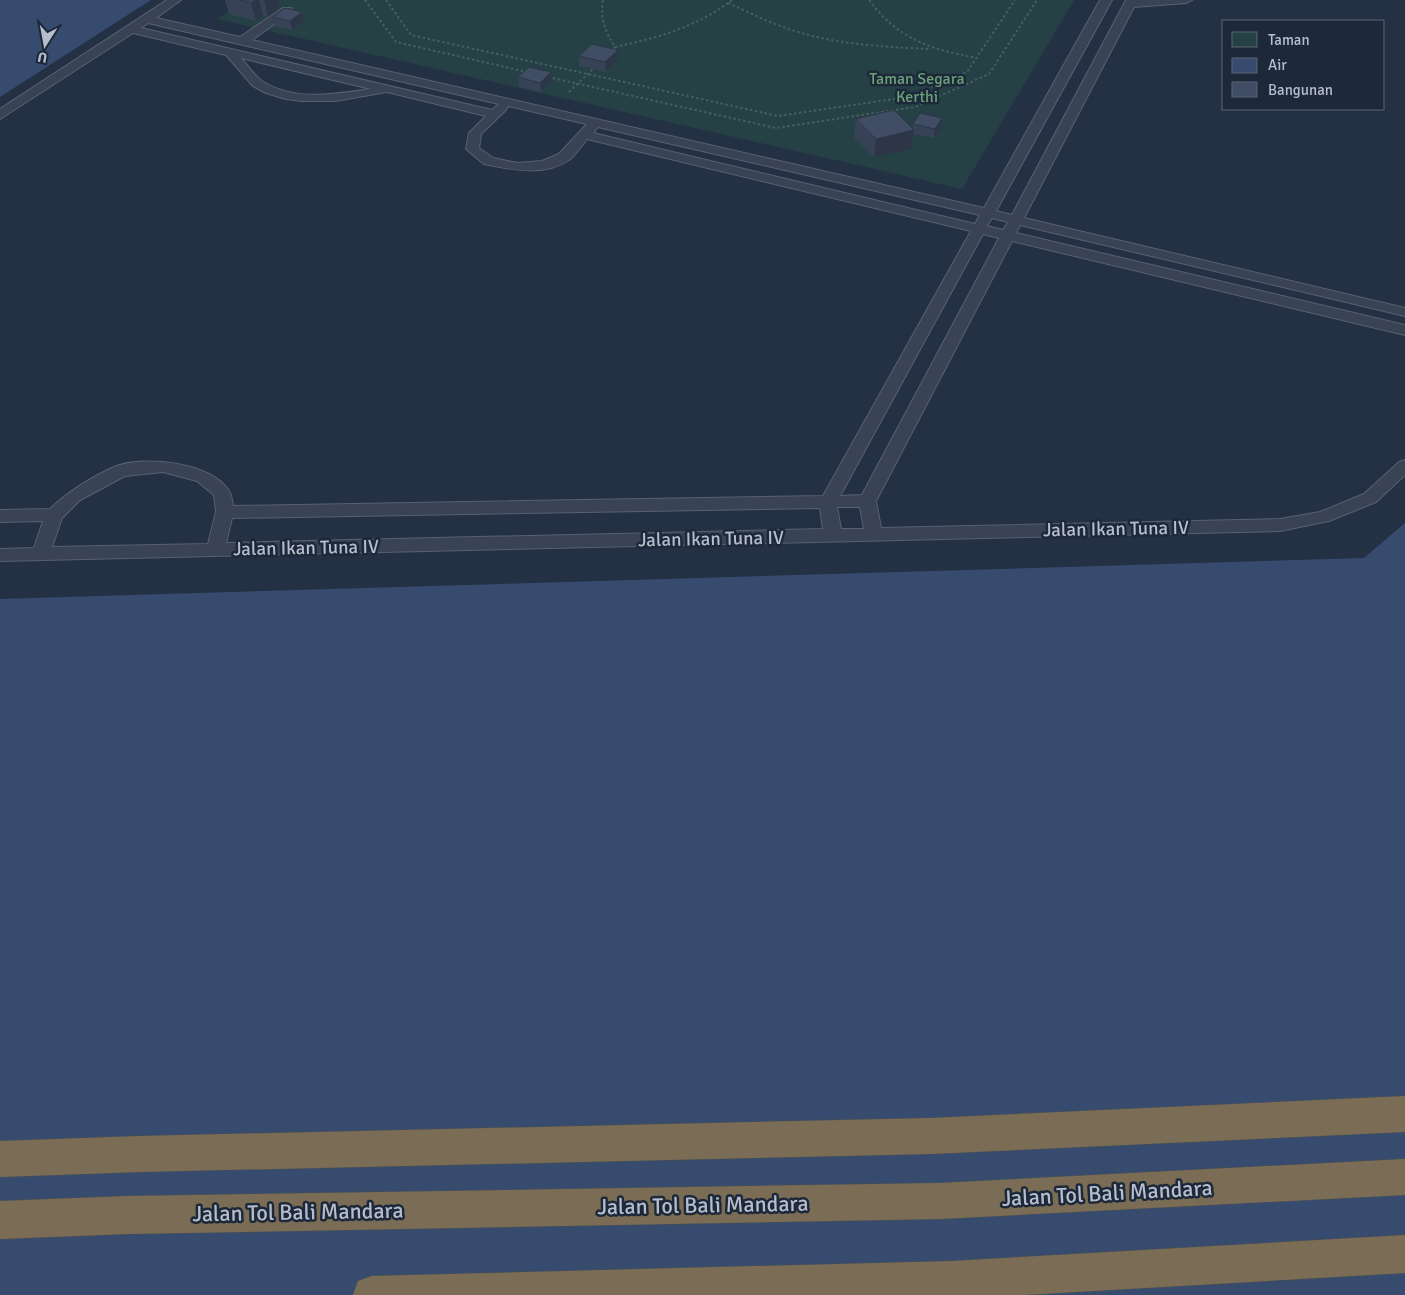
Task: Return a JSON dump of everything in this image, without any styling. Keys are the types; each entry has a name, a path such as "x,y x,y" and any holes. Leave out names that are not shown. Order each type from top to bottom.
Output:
{"highway":[{"path":"0,1158 931,1136 1405,1114"},
{"name":"Jalan Tol Bali Mandara","path":"0,1220 128,1215 940,1201 1405,1177"},
{"path":"372,1295 952,1280 1405,1254"}],"lane":[{"path":"0,115 175,0"},
{"path":"833,536 828,502 1106,0"},
{"path":"874,535 867,501 1131,2 1186,0"},
{"path":"244,40 287,10"},
{"path":"146,19 244,40 1015,219 1405,312"},
{"path":"131,29 495,114"},
{"path":"230,51 257,83 276,92 302,98 333,98 393,90"},
{"path":"508,102 475,133 472,149 489,162 518,167 544,165 564,157 596,123"},
{"path":"585,134 1405,330"},
{"path":"42,554 54,515 74,496 121,472 163,466 204,477 222,493 226,512 215,550"},
{"name":"Jalan Ikan Tuna IV","path":"0,555 1280,525 1323,517 1370,498 1405,466"},
{"name":"Jalan Ikan Tuna IV","path":"226,512 867,501"},
{"path":"0,516 54,515"}],"path":[{"path":"365,0 396,42 530,73"},
{"path":"386,0 412,35 778,116 908,97 967,72 1015,0"},
{"path":"603,0 601,9 603,29 615,46"},
{"path":"608,54 615,46 680,30 732,0"},
{"path":"870,0 878,13 899,32 931,49"},
{"path":"540,75 776,128 916,107 989,74 1037,0"},
{"path":"728,3 778,26 828,39 879,47 931,49 976,58"},
{"path":"548,112 601,60"}],"green space":[{"name":"Taman Segara Kerthi","path":"245,0 1074,0 962,189 217,19"}],"water":[{"path":"0,0 151,0 0,97"},
{"path":"1405,523 1405,1295 0,1295 0,599 1364,558"}],"building":[{"path":"239,0 256,0 251,3"},
{"path":"285,8 302,12 290,21 273,17"},
{"path":"592,44 618,50 605,62 579,56"},
{"path":"529,67 551,72 540,83 518,77"},
{"path":"894,110 914,130 876,139 856,119"},
{"path":"920,113 942,118 935,129 913,124"}]}
